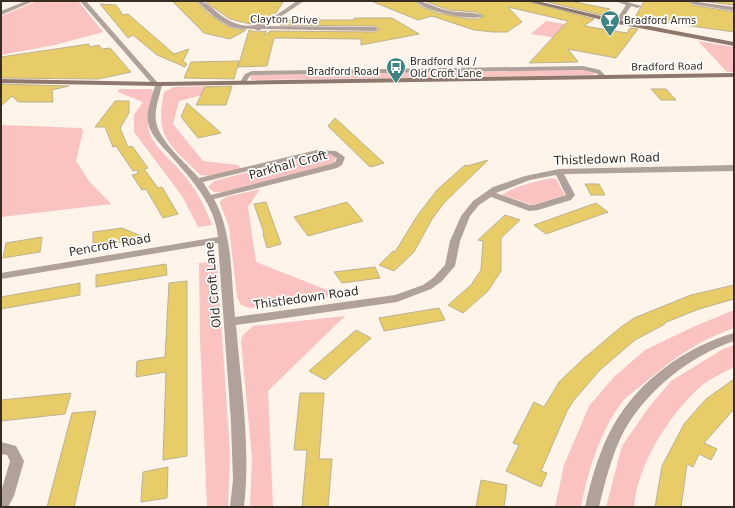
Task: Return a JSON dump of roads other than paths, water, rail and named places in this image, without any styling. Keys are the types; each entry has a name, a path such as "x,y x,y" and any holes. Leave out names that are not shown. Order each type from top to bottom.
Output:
{"main road":[{"path":"530,1 618,22 734,44"},
{"name":"Bradford Road","path":"1,81 157,84 734,75"}],"street":[{"path":"1,13 31,1"},
{"path":"83,1 157,84"},
{"name":"Clayton Drive","path":"200,1 230,24 258,29 376,29"},
{"path":"258,29 301,1"},
{"path":"419,1 421,4 430,8 480,16"},
{"path":"618,1 638,6"},
{"path":"692,2 734,8"},
{"path":"618,22 629,4"},
{"path":"242,82 247,75 252,73 567,68 593,69 598,71 604,77"},
{"name":"Old Croft Lane","path":"157,84 152,122 160,139 198,182 210,198 218,214 222,239 230,322 240,458 240,480 237,507"},
{"name":"Parkhall Croft","path":"198,182 317,152 332,152 341,157 339,163 334,166 210,198"},
{"name":"Thistledown Road","path":"230,322 397,298 427,287 437,280 450,266 455,241 466,216 476,203 489,193 528,178 559,172 734,168"},
{"path":"489,193 529,208 542,206 568,198 570,195 559,172"},
{"name":"Pencroft Road","path":"1,276 222,239"},
{"path":"592,507 596,490 621,424 638,403 666,374 704,348 734,337"},
{"path":"1,448 11,450 17,461 7,496 1,506"}],"place":[{"name":"Bradford Arms","path":"610,37"},
{"name":"Bradford Rd / Old Croft Lane","path":"396,84"}]}
